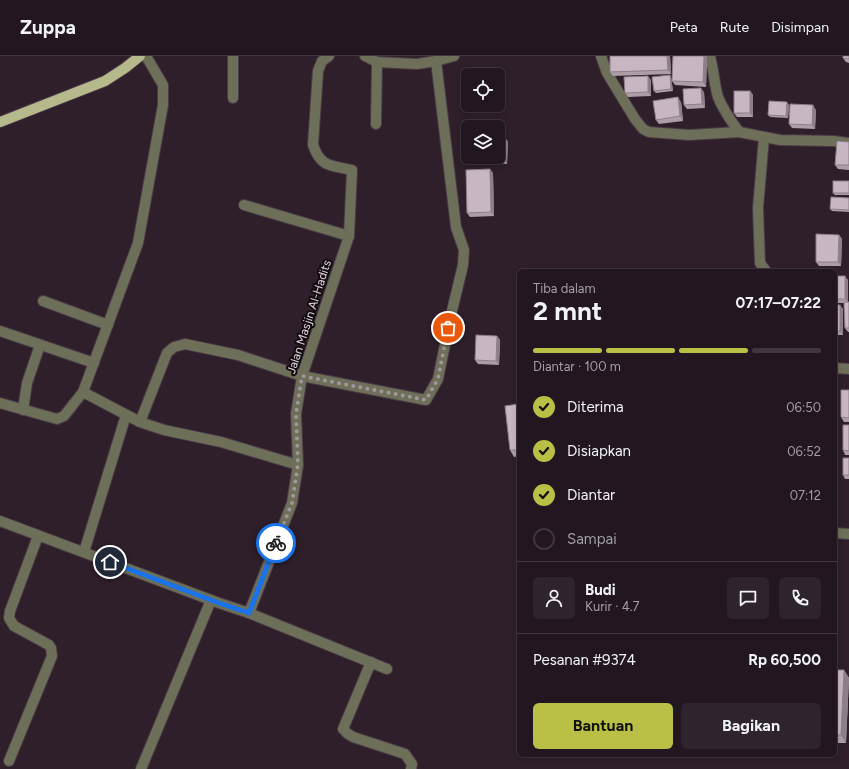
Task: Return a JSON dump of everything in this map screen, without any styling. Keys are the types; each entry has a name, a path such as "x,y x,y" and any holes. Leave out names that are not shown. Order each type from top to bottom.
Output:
{"main road":[{"path":"0,122 105,81 140,56"}],"street":[{"path":"0,403 57,419 64,416 83,392 138,243 163,105 163,85 146,56"},
{"path":"233,56 233,98"},
{"name":"Jalan Masjin Al-Hadits","path":"249,613 292,503 298,464 296,414 302,376 349,236 352,170 321,161 316,153 314,145 318,71 322,62 329,56"},
{"path":"365,56 377,62 417,64 436,62 454,56"},
{"path":"601,56 607,73 634,119 643,129 649,132 689,135 739,132 780,140 833,141 849,143"},
{"path":"707,56 710,58 713,67 718,96 731,122 739,132"},
{"path":"376,124 377,62"},
{"path":"140,422 167,353 174,347 185,344 238,355 302,376 426,400 438,379 463,264 464,250 456,228 436,62"},
{"path":"764,137 758,208 760,262 765,269"},
{"path":"244,205 349,236"},
{"path":"43,301 108,325"},
{"path":"0,331 94,363"},
{"path":"23,410 27,383 40,345"},
{"path":"837,368 849,369"},
{"path":"83,392 140,422 164,430 221,442 298,464"},
{"path":"84,552 126,415"},
{"path":"0,522 249,613 387,669"},
{"path":"837,533 849,534"},
{"path":"9,762 52,656 49,645 14,626 9,618 10,611 38,536"},
{"path":"141,769 211,600"},
{"path":"371,662 343,729 353,737 405,754 412,764 411,769"}],"building":[{"path":"610,56 667,56 668,70 610,72"},
{"path":"673,56 704,56 703,82 672,81"},
{"path":"843,56 849,56 849,59 843,58"},
{"path":"670,75 671,89 654,91 652,77"},
{"path":"648,76 648,92 625,93 624,77"},
{"path":"701,88 702,104 684,105 683,89"},
{"path":"734,91 750,91 750,113 734,113"},
{"path":"678,97 680,116 656,120 653,101"},
{"path":"769,101 787,102 786,116 768,115"},
{"path":"790,104 813,105 812,125 789,124"},
{"path":"837,141 849,142 849,165 835,165"},
{"path":"490,169 491,212 467,213 466,170"},
{"path":"833,181 849,181 849,193 833,193"},
{"path":"831,197 849,198 849,210 830,209"},
{"path":"816,234 839,235 838,262 816,262"},
{"path":"837,276 845,276 845,299 837,299"},
{"path":"844,302 849,302 849,328 845,328"},
{"path":"837,305 840,305 840,331 837,331"},
{"path":"476,335 497,336 496,361 475,360"},
{"path":"841,390 849,390 849,418 841,417"},
{"path":"517,404 517,450 510,450 505,406"},
{"path":"843,425 849,425 849,451 843,450"},
{"path":"843,458 849,458 849,475 843,475"},
{"path":"837,670 844,670 841,735 837,735"}],"way so far":[{"path":"276,543 292,503 298,464 296,414 302,376 426,400 438,379 448,328"}],"route":[{"path":"110,562 249,613 276,543"}]}
